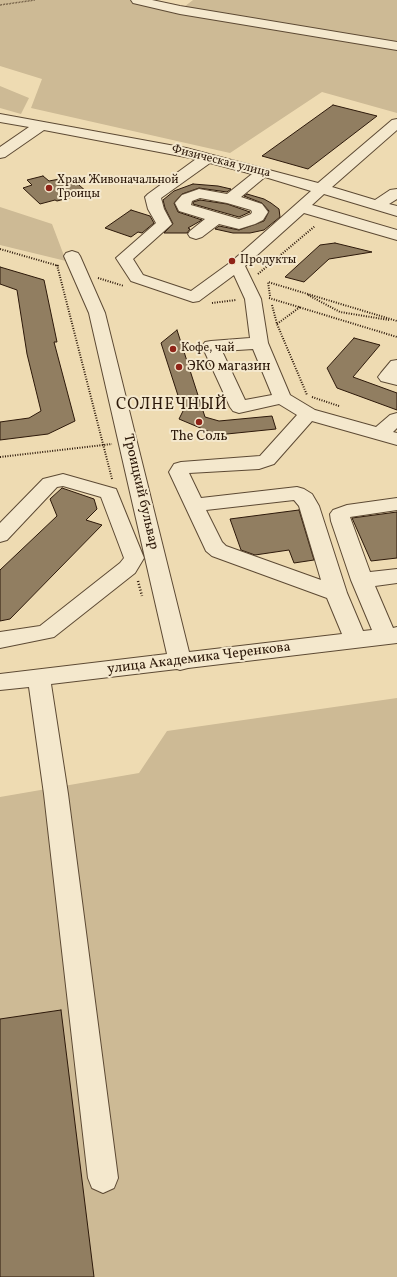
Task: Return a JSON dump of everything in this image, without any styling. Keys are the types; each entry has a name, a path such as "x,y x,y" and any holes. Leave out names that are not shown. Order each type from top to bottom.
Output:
{"street":[{"path":"137,0 180,10 397,46"},
{"name":"Физическая улица","path":"0,118 186,152 263,172 397,211"},
{"path":"207,158 153,197 156,209 164,224 124,258 137,278 193,297 237,265 321,189 397,124"},
{"path":"0,154 42,125"},
{"path":"230,199 263,172"},
{"path":"378,206 396,192"},
{"path":"199,193 230,199 257,207 260,212 258,217 239,224 215,219 184,208 183,203 187,198 199,193"},
{"path":"301,207 397,235"},
{"path":"196,234 215,219"},
{"name":"Троицкий бульвар","path":"64,261 97,312 180,662"},
{"path":"237,265 253,299 259,343 282,398 308,414 397,439"},
{"path":"259,343 211,346 239,407 282,398"},
{"path":"397,365 387,377 397,380"},
{"path":"308,414 267,460 259,463 180,468 179,472 213,546 219,551 336,593"},
{"path":"379,434 397,419"},
{"path":"0,535 50,483 63,480 109,493 134,558 128,568 46,632 0,640"},
{"path":"194,505 296,493 305,498 309,506 336,593 356,640"},
{"path":"392,636 362,580 341,521 340,514 347,511 397,504"},
{"path":"362,580 397,576"},
{"name":"улица Академика Черенкова","path":"0,682 392,636"},
{"path":"39,677 56,794 103,1178"}],"path":[{"path":"0,5 35,0"},
{"path":"254,276 314,226 322,228"},
{"path":"64,261 112,482"},
{"path":"342,407 307,395 277,324 268,282 397,321"},
{"path":"303,292 340,312 397,321"},
{"path":"253,299 271,298 397,337"},
{"path":"277,324 300,308"},
{"path":"0,457 128,442"},
{"path":"133,560 142,596"}],"shaded area":[{"path":"0,0 137,0 180,10 193,0 397,0 397,113 322,92 230,153 31,108 42,79 0,66"},
{"path":"0,86 29,98 21,114 0,108"},
{"path":"0,207 52,224 66,261 0,245"},
{"path":"397,698 397,1277 0,1277 0,797 139,773 167,731"}],"building":[{"path":"333,105 377,116 308,169 262,156"},
{"path":"43,176 49,181 70,177 88,193 40,204 23,188 32,185 27,180"},
{"path":"193,184 218,186 231,189 227,192 199,188 182,194 174,203 178,212 202,220 188,228 190,229 187,233 164,233 173,224 165,208 163,200 174,191"},
{"path":"247,194 264,199 271,203 279,209 280,217 264,230 250,233 233,233 215,229 219,226 239,230 264,221 269,211 262,203 244,196"},
{"path":"200,200 227,204 250,212 239,217 193,204 193,202"},
{"path":"131,210 150,216 154,223 142,233 138,232 131,237 105,228"},
{"path":"335,243 372,252 329,259 304,282 285,277 320,245"},
{"path":"0,267 44,280 57,342 54,342 75,421 48,434 0,440 0,422 29,418 41,411 27,354 17,290 0,284"},
{"path":"177,330 205,417 219,421 272,416 276,429 217,435 179,419 183,411 161,343"},
{"path":"354,338 380,345 353,377 397,393 397,410 337,388 327,368"},
{"path":"62,488 94,499 97,509 86,520 102,525 10,619 0,621 0,570 57,516 50,499"},
{"path":"299,510 314,560 294,563 289,550 255,555 241,550 230,519"},
{"path":"397,512 397,558 371,561 352,518"},
{"path":"61,1010 94,1277 0,1277 0,1019"}],"place":[{"name":"Храм Живоначальной Троицы","path":"49,188"},
{"name":"Продукты","path":"232,261"},
{"name":"Кофе, чай","path":"173,349"},
{"name":"ЭКО магазин","path":"179,367"},
{"name":"The Соль","path":"199,422"}],"district":[{"name":"СОЛНЕЧНЫЙ","path":"172,406"}]}
